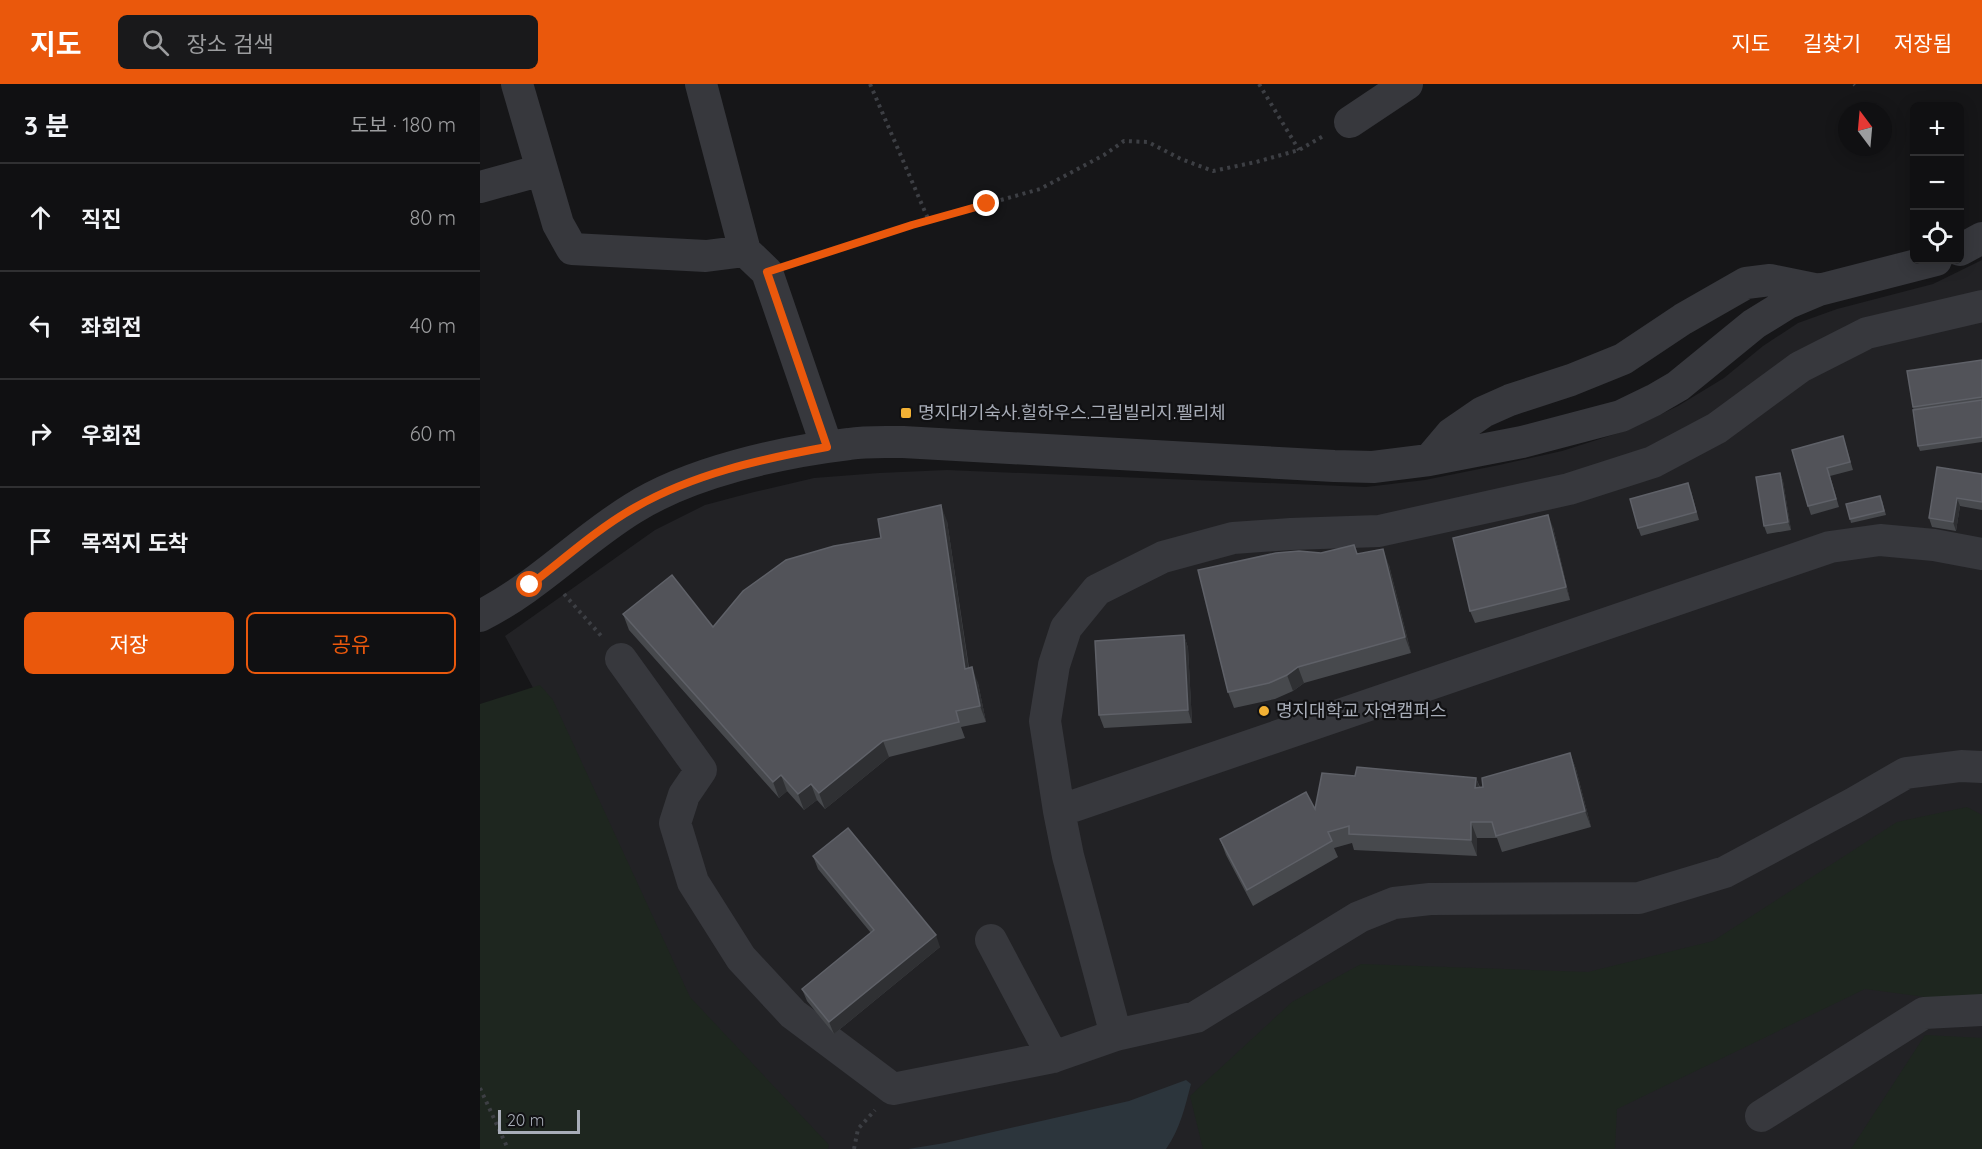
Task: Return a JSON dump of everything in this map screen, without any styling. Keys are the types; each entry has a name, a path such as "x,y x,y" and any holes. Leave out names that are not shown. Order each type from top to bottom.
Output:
{"street":[{"path":"517,84 558,224 572,249 756,261"},
{"path":"701,84 756,261 827,447"},
{"path":"1350,122 1407,84"},
{"path":"480,187 542,170"},
{"path":"1964,247 1982,238"},
{"path":"480,616 506,603 633,508 705,476 759,460 851,443 903,442 1334,466 1373,467 1429,460 1522,442 1621,416 1678,386 1754,324 1788,303 1819,290 1920,264"},
{"path":"1429,460 1451,434 1483,412 1623,359 1683,319 1746,283 1770,279 1819,290"},
{"path":"1116,1035 1068,856 1045,721 1054,664 1066,628 1097,590 1163,558 1233,538 1379,531 1569,489 1653,462 1717,428 1800,367 1867,333 1982,306"},
{"path":"1059,812 1830,547 1880,540 1934,545 1982,554"},
{"path":"621,659 701,770 684,795 675,823 693,882 723,930 741,958 793,1014 893,1089 1053,1057 1116,1035 1196,1017 1359,916 1394,903 1430,899 1639,898 1725,872 1906,773 1961,766 1982,767"},
{"path":"992,940 1053,1057"},
{"path":"1761,1116 1924,1013 1982,1010"}],"path":[{"path":"870,84 929,220"},
{"path":"1259,84 1299,150"},
{"path":"756,261 929,220 1040,189 1104,155 1124,141 1148,142 1181,159 1213,171 1299,150 1350,122"},
{"path":"546,574 621,659"},
{"path":"480,1088 508,1149"},
{"path":"854,1149 858,1129 893,1089"}],"shaded area":[{"name":"명지대학교 자연캠퍼스","path":"1982,260 1982,1149 539,1149 586,786 505,636 655,530 705,505 814,478 947,470 1366,487 1425,480 1499,465 1562,451 1628,430 1678,406 1724,378 1763,346 1798,323 1837,309 1933,284"},
{"path":"540,685 553,700 690,997 829,1145 828,1149 480,1149 480,704"},
{"path":"1967,807 1982,815 1982,1000 1955,1001 1865,989 1617,1109 1615,1149 1203,1149 1190,1096 1292,1002 1361,964 1588,972 1713,941 1897,822"},
{"path":"1925,1035 1982,1038 1982,1149 1851,1149"},
{"path":"1186,1080 1191,1084 1184,1109 1175,1134 1166,1149 908,1149 945,1143 1129,1101"}],"building":[{"path":"1982,360 1982,397 1913,407 1907,371"},
{"path":"1982,400 1982,437 1918,446 1913,410"},
{"path":"1843,436 1850,462 1827,468 1836,499 1808,506 1792,450"},
{"path":"1937,467 1982,474 1982,502 1957,498 1953,522 1929,518"},
{"path":"1780,473 1788,522 1764,526 1756,477"},
{"path":"1688,483 1696,512 1638,528 1630,499"},
{"path":"1880,496 1884,511 1850,519 1846,504"},
{"path":"941,505 965,669 972,667 980,706 956,711 959,722 883,741 819,793 811,784 798,794 781,775 773,782 623,614 672,575 713,627 743,591 786,560 834,546 881,538 878,519"},
{"path":"1548,515 1566,587 1470,611 1453,538"},
{"path":"1354,545 1357,554 1383,549 1405,637 1298,667 1269,683 1228,692 1198,570 1276,553 1299,551 1321,553"},
{"path":"1184,635 1188,710 1099,715 1095,641"},
{"path":"1570,753 1585,811 1496,836 1492,822 1471,822 1471,840 1349,834 1349,826 1328,832 1332,841 1247,890 1220,839 1306,792 1315,809 1322,773 1355,776 1357,767 1476,778 1475,788 1483,787 1482,778"},
{"path":"848,828 936,935 829,1022 802,989 874,930 813,856"}],"place":[{"name":"명지대기숙사.힐하우스.그림빌리지.펠리체","path":"906,413"},
{"name":"명지대학교 자연캠퍼스","path":"1264,711"}],"route":[{"path":"530,585 633,508 672,489 705,476 759,460 827,447 767,272 912,225 987,204"}]}
